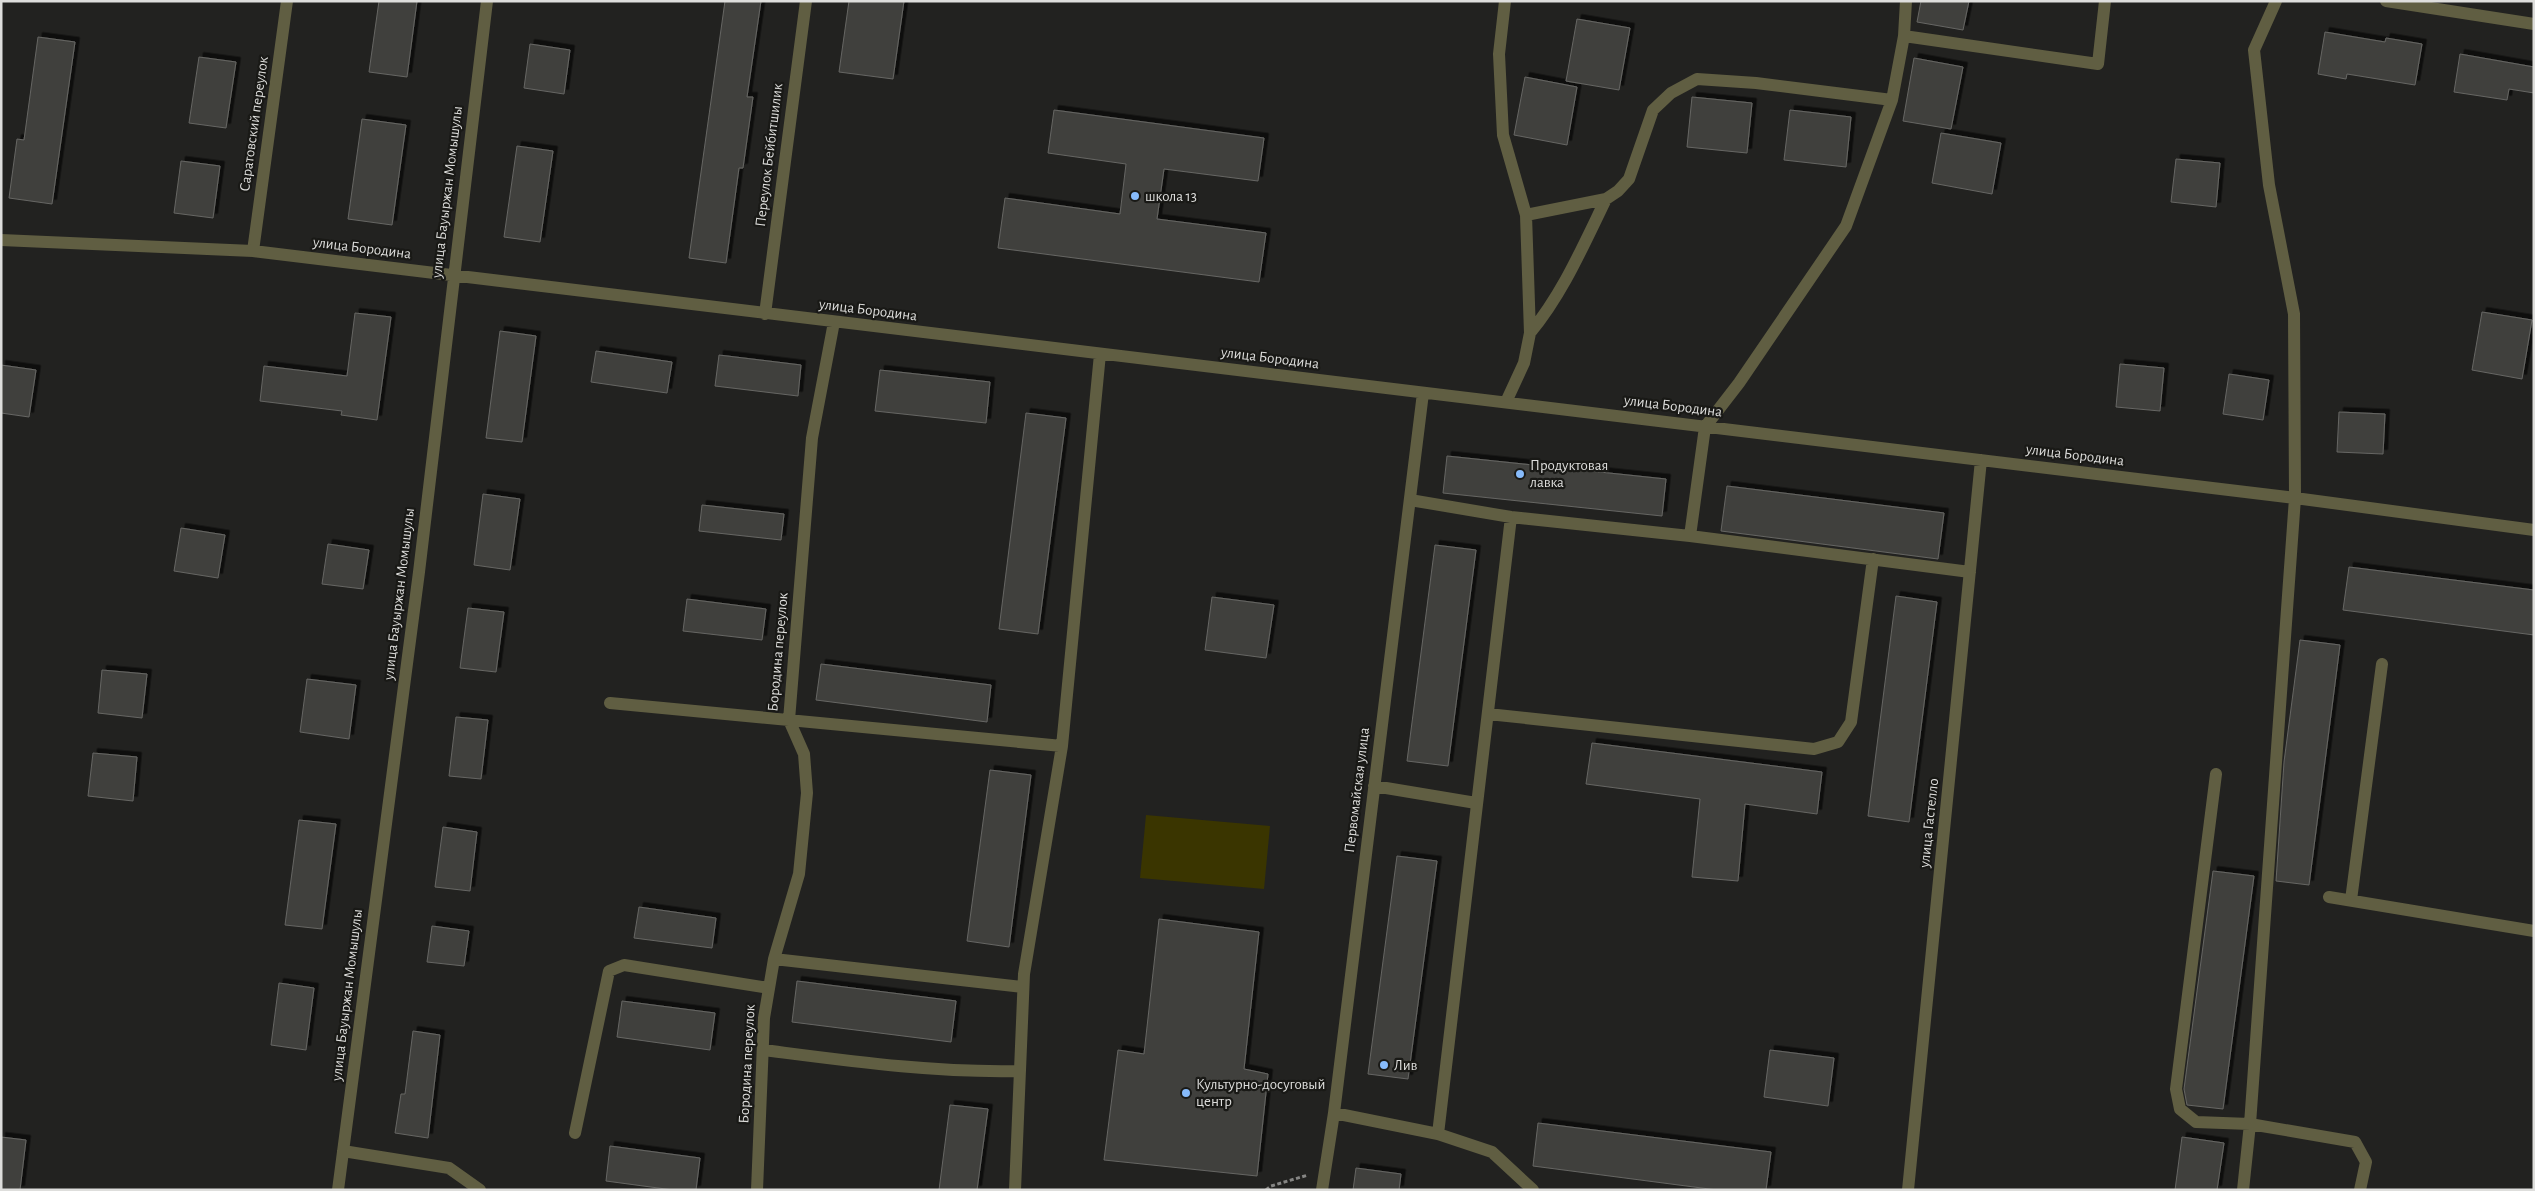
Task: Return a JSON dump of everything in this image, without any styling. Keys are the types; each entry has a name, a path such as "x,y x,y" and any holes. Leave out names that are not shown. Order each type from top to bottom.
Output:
{"street":[{"name":"Саратовский переулок","path":"253,251 287,1"},
{"name":"улица Бауыржан Момышулы","path":"338,1190 419,572 452,276 487,1"},
{"name":"Переулок Бейбитшилик","path":"765,314 806,1"},
{"path":"1505,1 1499,54 1503,135 1526,216 1530,333 1524,363 1506,402"},
{"path":"1690,536 1705,427 1761,352 1846,226 1892,100 1904,36 1906,1"},
{"path":"1904,36 2098,64 2105,1"},
{"path":"2243,1190 2250,1124 2295,498 2294,314 2269,185 2254,50 2276,1"},
{"path":"2386,1 2534,24"},
{"path":"1526,216 1606,199 1618,191 1629,179 1653,110 1671,93 1697,79 1756,83 1892,100"},
{"path":"1530,333 1552,303 1606,199"},
{"name":"улица Бородина","path":"1,240 253,251 2295,498 2534,530"},
{"name":"Бородина переулок","path":"757,1190 764,1018 774,959 799,874 807,793 804,754 789,720 812,438 834,322"},
{"path":"1014,1190 1023,986 1062,746 1100,354"},
{"name":"Первомайская улица","path":"1322,1190 1334,1113 1423,393"},
{"name":"улица Гастелло","path":"1908,1190 1981,460"},
{"path":"1410,500 1511,517 1690,536 1970,572"},
{"path":"1438,1134 1511,517"},
{"path":"1488,714 1814,749 1838,742 1851,722 1873,559"},
{"path":"2351,900 2382,664"},
{"path":"610,703 1062,746"},
{"path":"2216,774 2176,1089 2180,1110 2196,1122 2250,1124 2355,1142 2366,1162 2360,1190"},
{"path":"1374,786 1476,803"},
{"path":"2329,897 2534,931"},
{"path":"774,959 1023,986"},
{"path":"575,1133 610,971 624,965 769,988"},
{"path":"763,1050 906,1067 971,1072 1020,1071"},
{"path":"1334,1113 1438,1134 1492,1152 1533,1190"},
{"path":"343,1150 449,1168 480,1190"}],"path":[{"path":"1266,1190 1271,1186 1324,1171"}],"shaded area":[{"path":"1146,815 1270,826 1264,889 1140,878"}],"building":[{"path":"379,1 417,1 407,77 369,72"},
{"path":"725,1 761,1 747,97 753,97 743,168 739,168 726,263 689,258"},
{"path":"849,1 904,1 893,79 839,72"},
{"path":"1921,1 1969,1 1963,30 1917,22"},
{"path":"1577,19 1630,28 1619,90 1566,81"},
{"path":"2325,32 2385,42 2386,38 2422,44 2415,85 2347,74 2346,79 2318,74"},
{"path":"38,37 75,42 52,204 9,198 17,139 24,140"},
{"path":"530,44 570,50 564,94 524,88"},
{"path":"2460,54 2534,67 2534,93 2509,89 2507,100 2454,92"},
{"path":"199,57 236,62 226,128 189,123"},
{"path":"1914,58 1963,67 1951,129 1903,121"},
{"path":"1525,77 1577,87 1567,145 1514,135"},
{"path":"1692,97 1752,103 1747,153 1687,147"},
{"path":"1054,110 1264,138 1258,181 1164,169 1157,219 1266,233 1259,282 998,248 1005,198 1120,214 1126,164 1048,153"},
{"path":"1790,110 1851,117 1846,167 1784,160"},
{"path":"362,119 406,125 392,225 348,219"},
{"path":"1941,133 2001,143 1992,194 1932,183"},
{"path":"517,146 553,151 540,242 504,237"},
{"path":"2176,159 2220,163 2216,207 2171,202"},
{"path":"181,161 220,166 213,218 174,213"},
{"path":"2482,312 2532,320 2522,379 2472,370"},
{"path":"355,313 391,317 377,420 341,415 342,411 260,401 264,366 347,376"},
{"path":"500,331 536,336 522,442 486,438"},
{"path":"596,351 672,362 667,393 591,382"},
{"path":"719,355 801,365 798,396 715,386"},
{"path":"2120,364 2164,368 2160,411 2116,407"},
{"path":"1,365 36,370 29,417 1,413"},
{"path":"880,370 990,382 986,423 875,411"},
{"path":"2229,374 2269,380 2263,420 2223,414"},
{"path":"2339,412 2385,414 2383,454 2337,452"},
{"path":"1026,413 1066,418 1038,634 999,629"},
{"path":"1447,456 1666,479 1662,516 1443,493"},
{"path":"1727,486 1944,513 1938,559 1721,531"},
{"path":"483,494 520,499 510,570 474,565"},
{"path":"702,505 784,514 781,540 699,531"},
{"path":"181,528 225,535 218,578 174,571"},
{"path":"328,544 369,550 363,589 322,584"},
{"path":"1435,545 1476,550 1448,766 1407,761"},
{"path":"2349,567 2534,590 2534,635 2343,610"},
{"path":"1896,596 1937,602 1909,822 1868,816"},
{"path":"1212,597 1274,605 1266,658 1205,650"},
{"path":"687,599 766,609 762,640 683,631"},
{"path":"468,608 504,612 496,672 460,668"},
{"path":"2300,640 2340,645 2309,885 2276,881 2284,762"},
{"path":"821,664 991,685 987,722 816,700"},
{"path":"102,670 147,674 142,718 98,713"},
{"path":"307,679 356,685 349,739 300,732"},
{"path":"456,717 488,720 481,779 449,776"},
{"path":"1592,743 1822,772 1817,814 1745,804 1738,881 1692,877 1700,799 1586,784"},
{"path":"93,753 137,757 133,801 88,796"},
{"path":"990,770 1031,775 1009,947 967,941"},
{"path":"299,820 336,824 322,929 285,925"},
{"path":"443,827 477,832 470,891 435,887"},
{"path":"1397,856 1437,861 1408,1079 1368,1074"},
{"path":"2213,871 2254,876 2223,1109 2187,1105 2184,1089"},
{"path":"639,907 716,918 712,948 634,938"},
{"path":"1159,919 1259,932 1244,1069 1268,1074 1257,1176 1104,1160 1118,1050 1144,1054"},
{"path":"432,926 469,931 464,966 427,962"},
{"path":"797,981 956,1001 951,1042 792,1022"},
{"path":"279,983 314,988 306,1050 271,1045"},
{"path":"622,1001 715,1013 710,1050 617,1037"},
{"path":"413,1031 440,1035 428,1138 395,1133 401,1094 405,1094"},
{"path":"1770,1050 1834,1058 1828,1106 1764,1097"},
{"path":"950,1105 988,1109 977,1190 939,1190"},
{"path":"1538,1123 1771,1152 1766,1190 1717,1190 1533,1166"},
{"path":"1,1137 26,1140 20,1190 1,1190"},
{"path":"2182,1137 2224,1143 2217,1190 2175,1190"},
{"path":"610,1146 700,1158 696,1190 673,1190 606,1181"},
{"path":"1356,1168 1401,1174 1399,1190 1353,1190"}],"place":[{"name":"школа 13","path":"1135,196"},
{"name":"Продуктовая лавка","path":"1520,474"},
{"name":"Лив","path":"1384,1065"},
{"name":"Культурно-досуговый центр","path":"1186,1093"}]}
